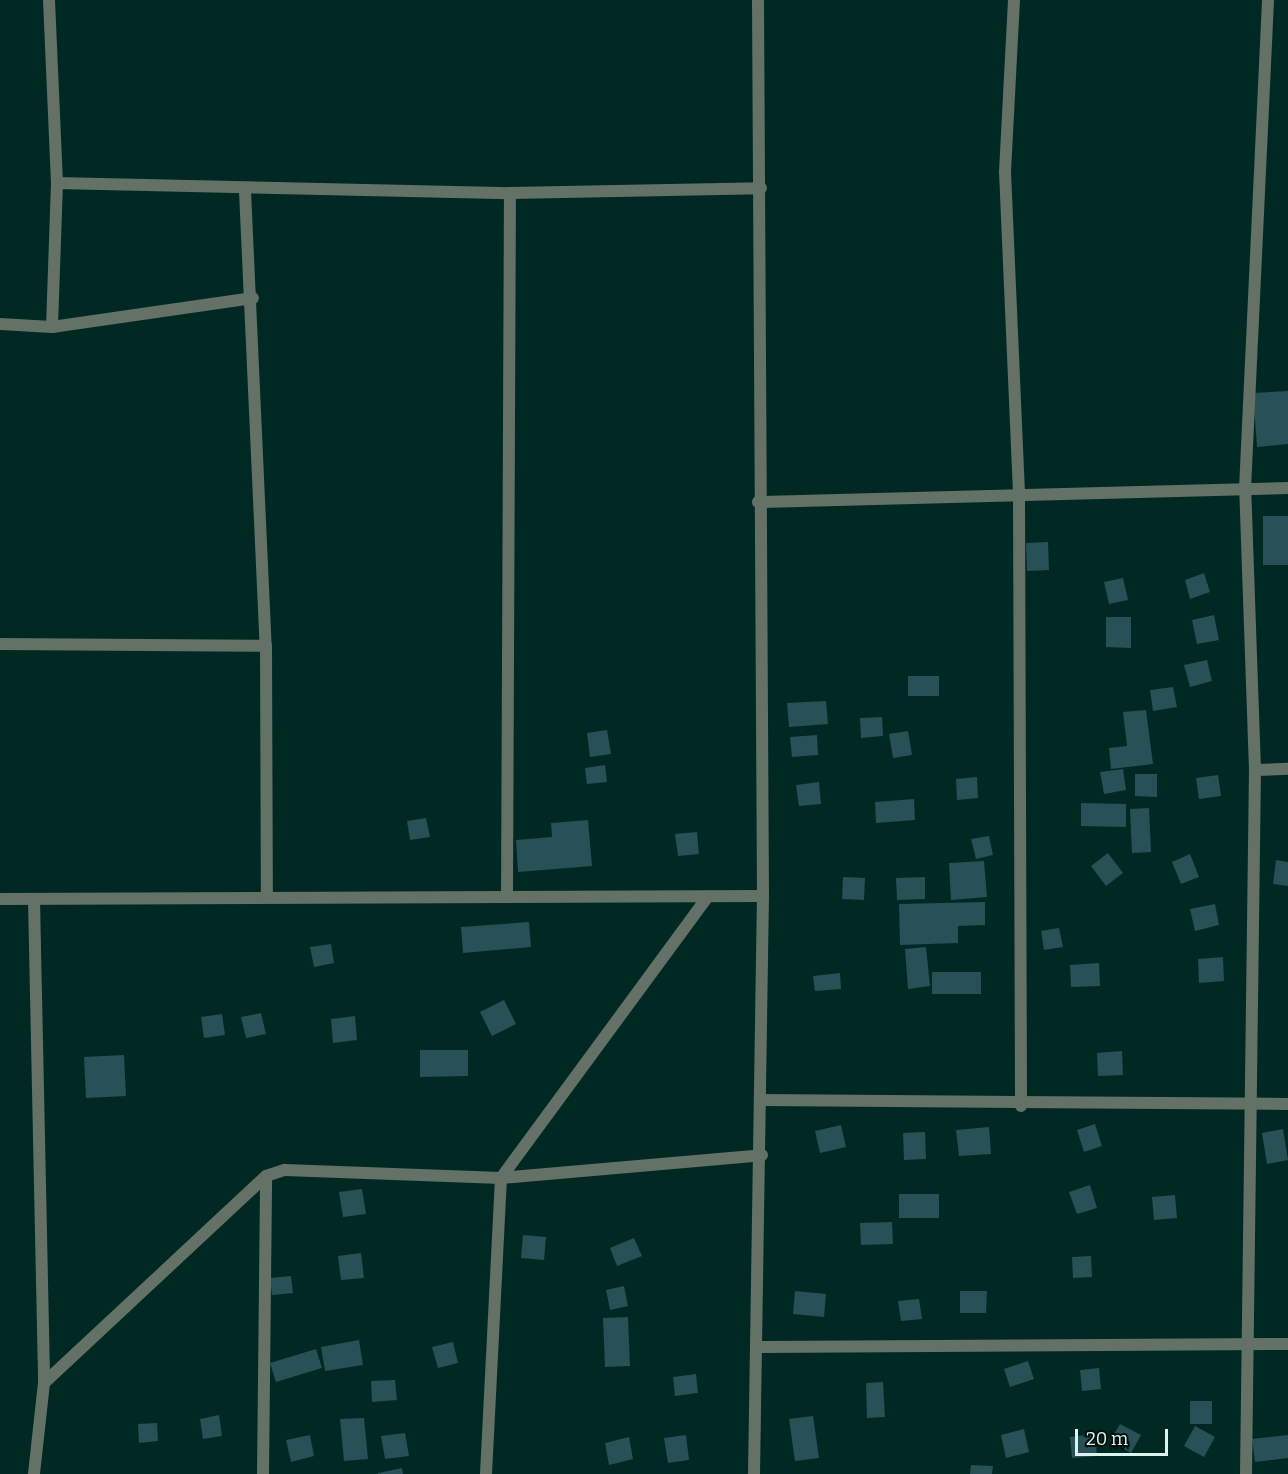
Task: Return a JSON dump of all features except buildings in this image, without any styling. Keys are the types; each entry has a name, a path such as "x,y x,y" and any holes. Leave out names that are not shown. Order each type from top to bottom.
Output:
{"street":[{"path":"49,0 57,183 52,327"},
{"path":"754,1474 759,1347 762,1155 763,896 758,502 761,188 758,0"},
{"path":"1014,0 1005,172 1019,497 1021,1106"},
{"path":"1246,1474 1255,770 1245,489 1268,0"},
{"path":"57,183 246,191 510,193 761,188"},
{"path":"246,191 253,298 266,646 267,897"},
{"path":"507,897 510,193"},
{"path":"0,324 52,327 253,298"},
{"path":"758,502 1019,497 1288,488"},
{"path":"0,644 266,646"},
{"path":"1255,770 1288,769"},
{"path":"0,899 507,897 705,899 763,896"},
{"path":"34,899 44,1383 34,1474"},
{"path":"486,1474 501,1178 705,899"},
{"path":"761,1100 1021,1106 1288,1104"},
{"path":"44,1383 266,1176 332,1168 501,1178 762,1155"},
{"path":"263,1474 266,1176"},
{"path":"759,1347 1288,1344"}]}
